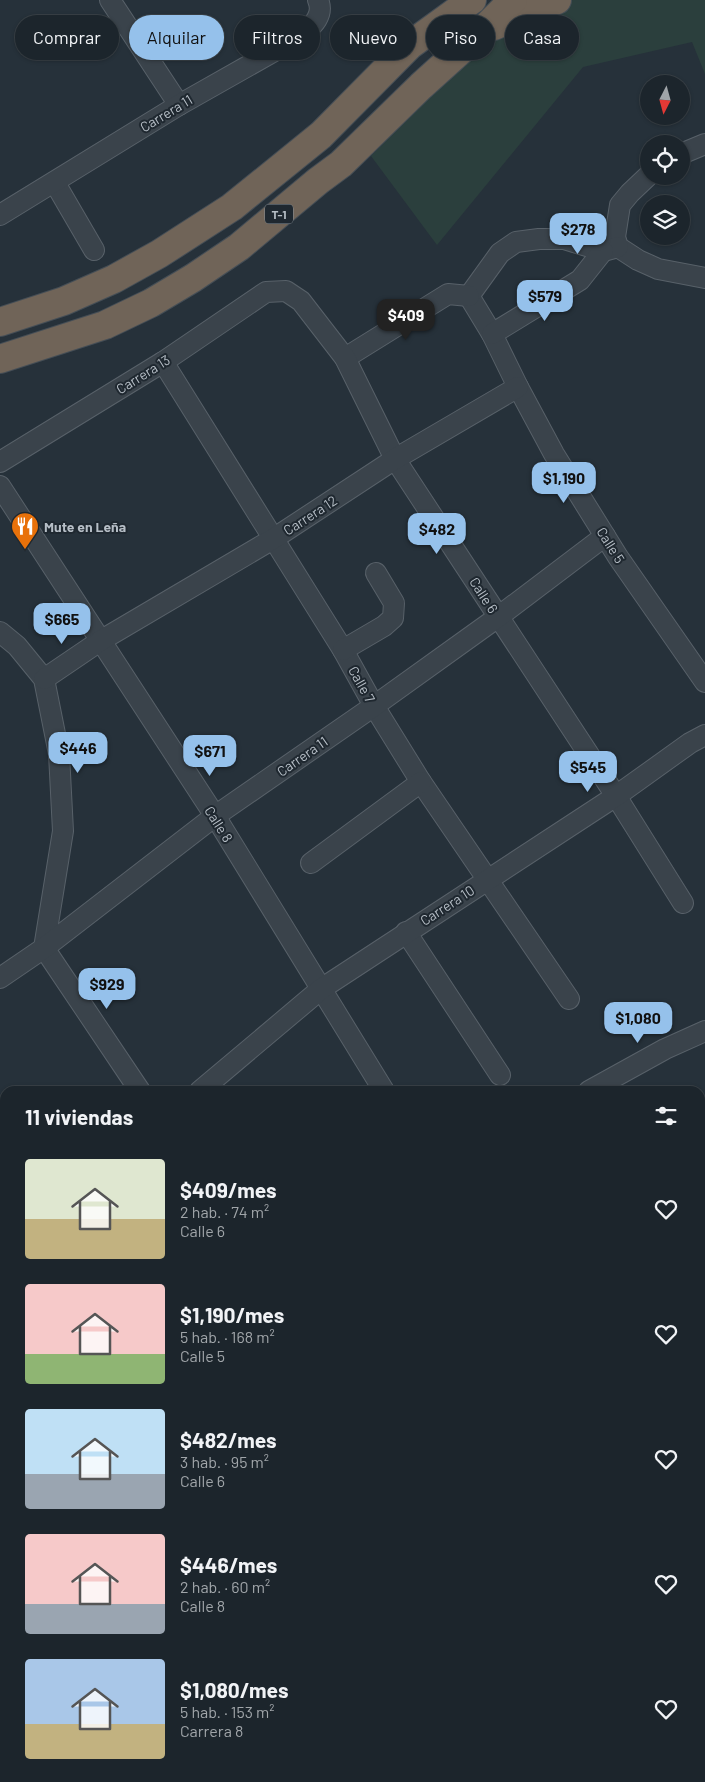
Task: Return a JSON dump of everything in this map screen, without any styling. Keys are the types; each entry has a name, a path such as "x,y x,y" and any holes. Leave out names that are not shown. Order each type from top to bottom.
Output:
{"highway":[{"path":"416,37 445,0"},
{"name":"T-1","path":"416,41 472,0"},
{"name":"T-1","path":"495,18 513,0"},
{"path":"495,25 557,0"},
{"name":"T-1","path":"0,322 64,301 114,279 159,254 232,207 321,135 395,60"},
{"name":"T-1","path":"0,359 105,325 151,303 193,278 239,247 341,164 450,60"}],"street":[{"path":"110,0 179,104"},
{"name":"Carrera 11","path":"0,215 179,104 300,36 317,21 319,2"},
{"path":"690,150 705,144"},
{"path":"54,182 94,250"},
{"path":"492,334 580,280 610,249 620,204 640,184"},
{"path":"345,358 448,294 469,296 500,253 516,242 539,239 564,239 610,249 658,269 705,278"},
{"name":"Calle 6","path":"286,291 301,301 345,358 395,459 616,796 683,904"},
{"name":"Carrera 13","path":"0,462 163,362 266,292 286,291"},
{"name":"Calle 5","path":"469,296 492,334 554,454 605,536 705,682"},
{"name":"Calle 7","path":"163,362 343,650 374,706 421,782 569,1000"},
{"name":"Carrera 12","path":"44,679 100,641 273,539 395,459 518,387"},
{"name":"Calle 8","path":"0,486 36,538 100,641 215,816 381,1086"},
{"name":"Carrera 11","path":"0,978 44,948 215,816 498,617 605,536"},
{"path":"343,650 384,626 392,618 394,603 376,573"},
{"path":"0,632 17,646 44,679 60,754 63,831 44,948 137,1086"},
{"name":"Carrera 10","path":"206,1086 321,988 616,796 690,743 705,735"},
{"path":"311,863 421,782"},
{"path":"406,932 500,1075"},
{"path":"598,1086 665,1048 705,1031"}],"green space":[{"path":"536,0 705,0 705,74 692,42 583,67 437,245 371,156 468,60 495,60 495,36 505,27 505,60 579,60 579,15 519,15"}],"place":[{"name":"Mute en Leña","path":"25,550"}]}
